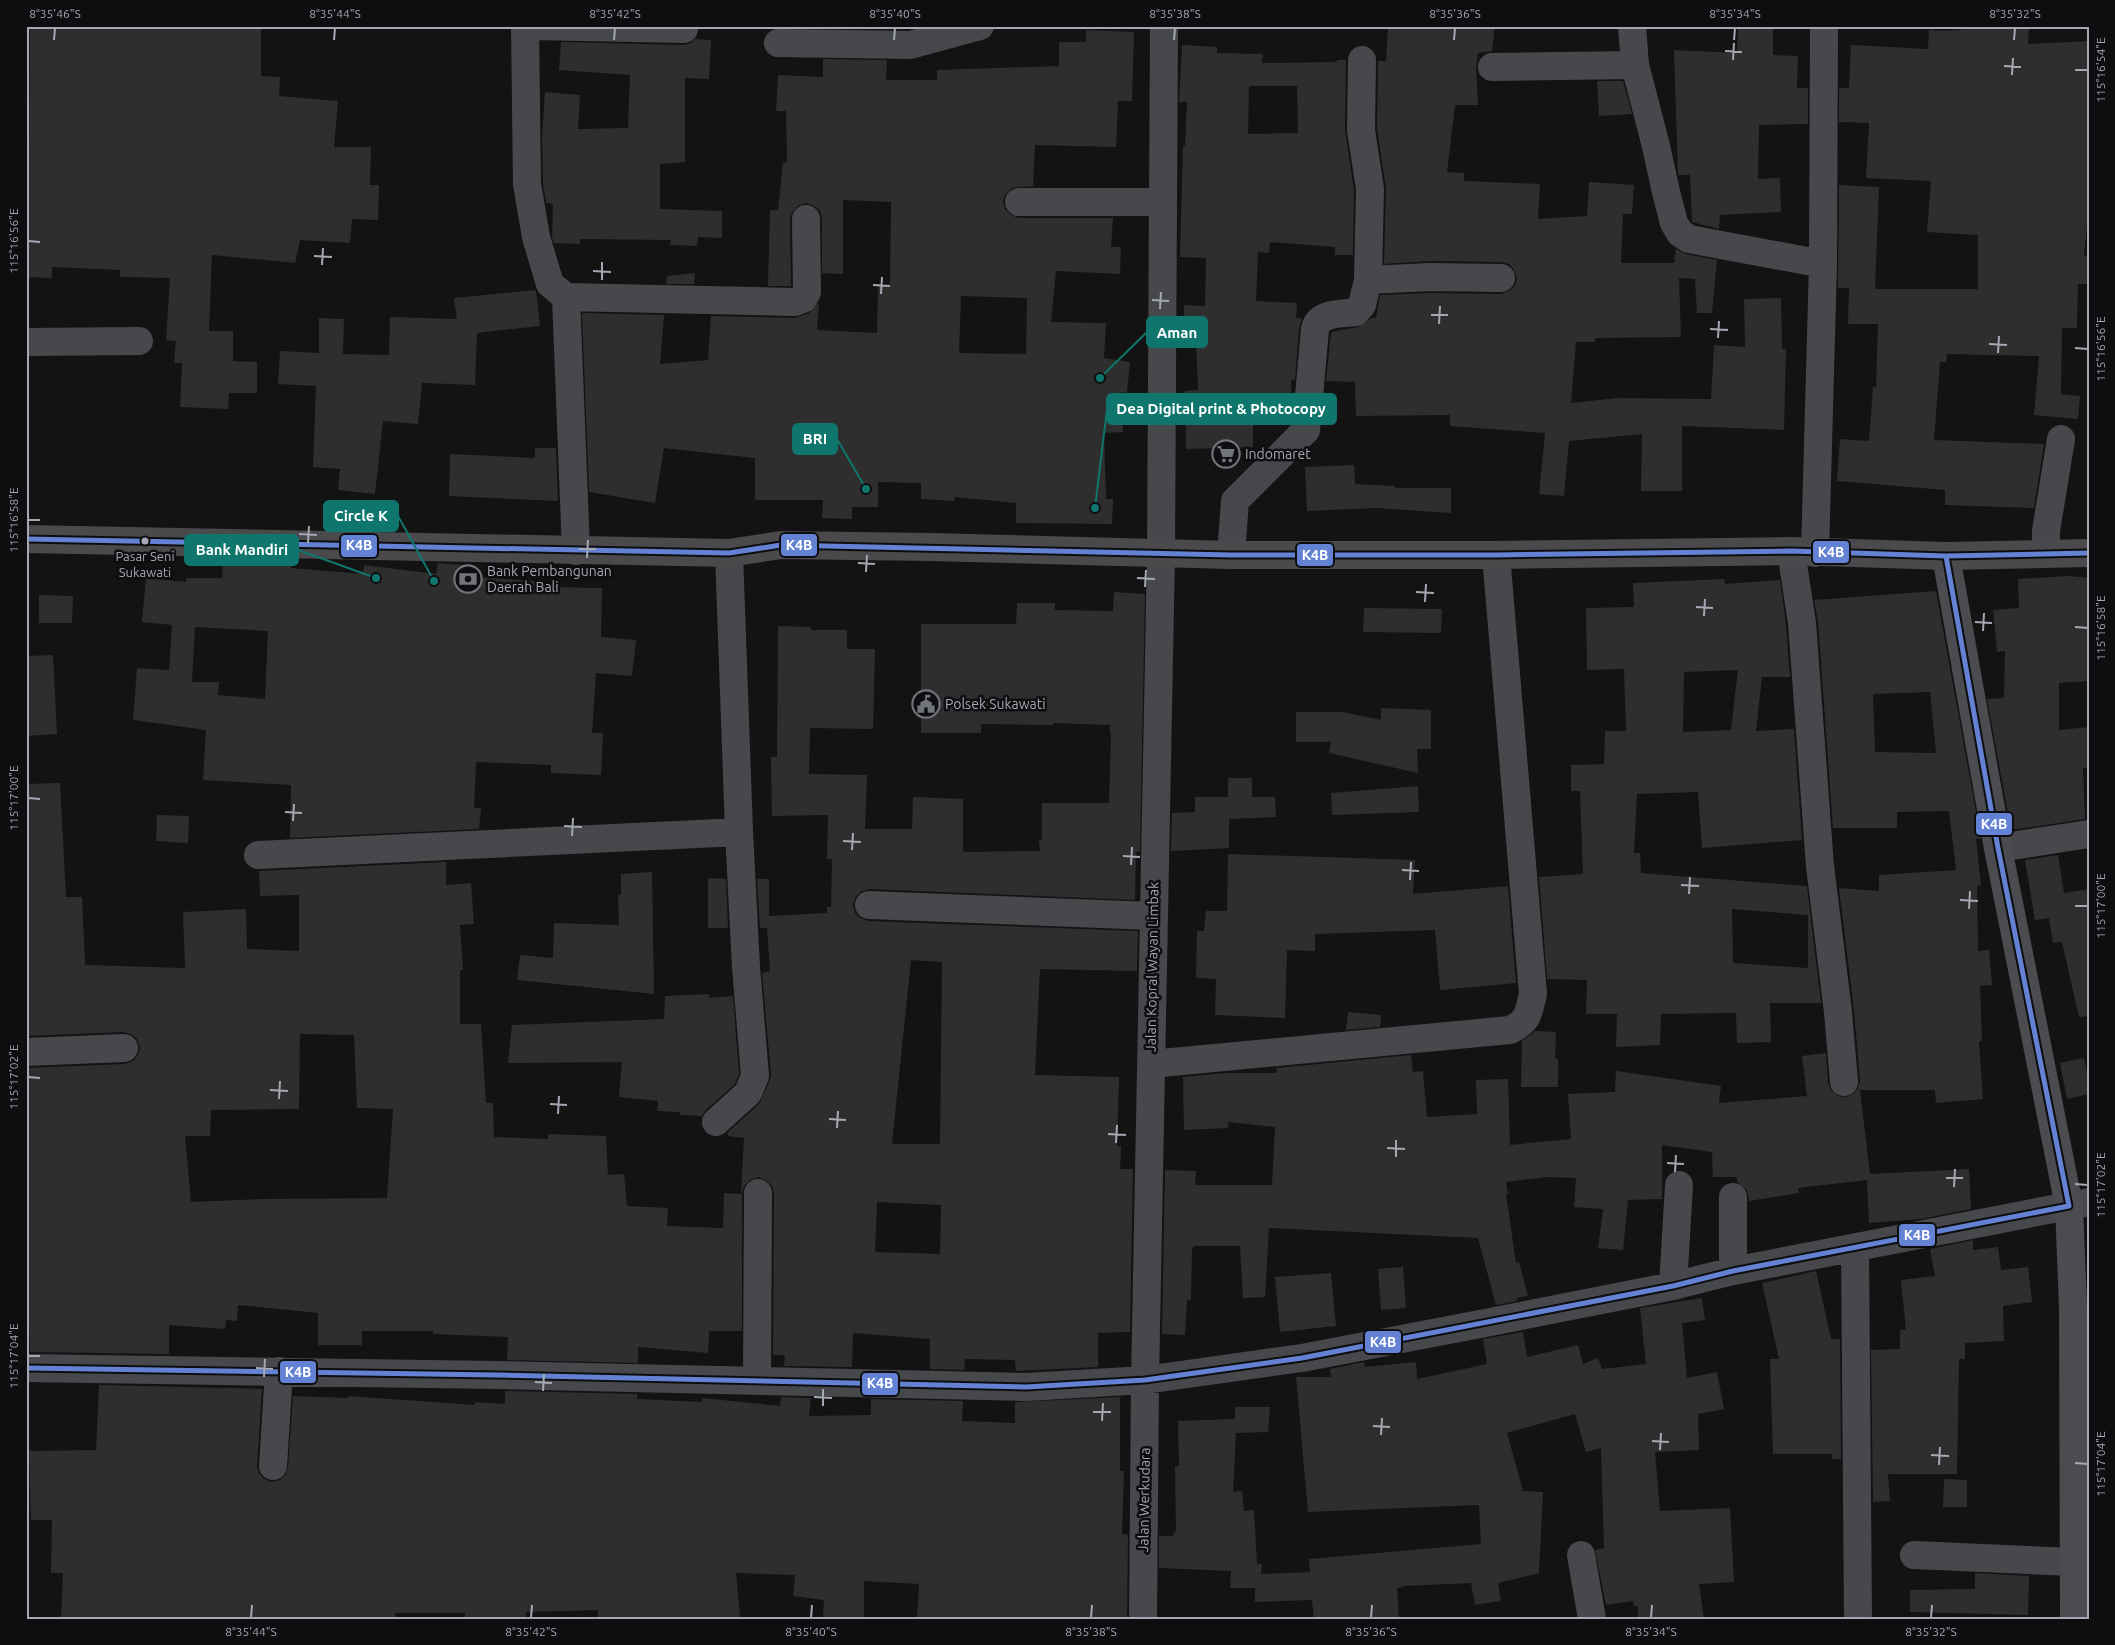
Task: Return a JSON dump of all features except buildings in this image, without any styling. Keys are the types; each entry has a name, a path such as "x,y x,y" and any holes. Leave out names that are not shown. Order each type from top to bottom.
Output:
{"highway":[{"path":"26,539 729,553 791,545 931,546 1231,555 1803,552 1946,556 2089,553"}],"street":[{"path":"525,26 528,184 536,237 550,284 566,297 795,302 803,298 807,292 806,219"},
{"path":"530,26 684,30"},
{"path":"778,43 910,45 980,26"},
{"name":"Jalan Kopral Wayan Limbak","path":"1145,1380 1161,554 1164,26"},
{"path":"1632,26 1635,65 1674,223 1680,233 1689,239 1822,264"},
{"path":"1824,26 1822,264 1803,552 1802,623 1820,866 1838,1012 1844,1082"},
{"path":"1231,555 1235,501 1306,430 1316,324 1322,317 1356,312 1362,305 1368,280 1370,189 1361,130 1362,60"},
{"path":"1492,67 1635,65"},
{"path":"1019,202 1163,202"},
{"path":"1368,280 1430,277 1501,278"},
{"path":"566,297 576,551"},
{"path":"26,342 139,341"},
{"path":"2046,553 2046,531 2061,439"},
{"path":"716,1122 748,1093 755,1076 746,967 729,553"},
{"path":"1151,1064 1510,1030 1520,1025 1527,1018 1533,994 1496,555"},
{"path":"1946,556 1998,848 2079,1204 2081,1305 2073,1562 2074,1619"},
{"path":"258,855 740,832"},
{"path":"1998,848 2089,834"},
{"path":"869,906 1153,916"},
{"path":"26,1052 124,1048"},
{"path":"1673,1286 1679,1185"},
{"path":"756,1381 758,1193"},
{"path":"1733,1196 1733,1271"},
{"path":"26,1368 279,1371 1026,1387 1145,1380 1302,1358 1673,1286 1733,1271 2079,1204"},
{"path":"1855,1248 1858,1619"},
{"path":"273,1466 279,1371"},
{"name":"Jalan Werkudara","path":"1142,1619 1145,1380"},
{"path":"1581,1555 1592,1619"},
{"path":"1914,1555 2073,1562"}],"transit line":[{"name":"K4B","path":"26,539 729,553 781,545 1231,555 1496,555 1791,551 1946,556 2089,553"},
{"name":"K4B","path":"26,1368 497,1375 1026,1387 1145,1380 1302,1358 1673,1286 1733,1271 2069,1206 1998,848 1946,556"}],"place":[{"name":"Aman","path":"1100,378"},
{"name":"Indomaret","path":"1226,454"},
{"name":"BRI","path":"866,489"},
{"name":"Dea Digital print & Photocopy","path":"1095,508"},
{"name":"Pasar Seni Sukawati","path":"145,541"},
{"name":"Bank Mandiri","path":"376,578"},
{"name":"Bank Pembangunan Daerah Bali","path":"468,579"},
{"name":"Circle K","path":"434,581"},
{"name":"Polsek Sukawati","path":"926,704"}]}
